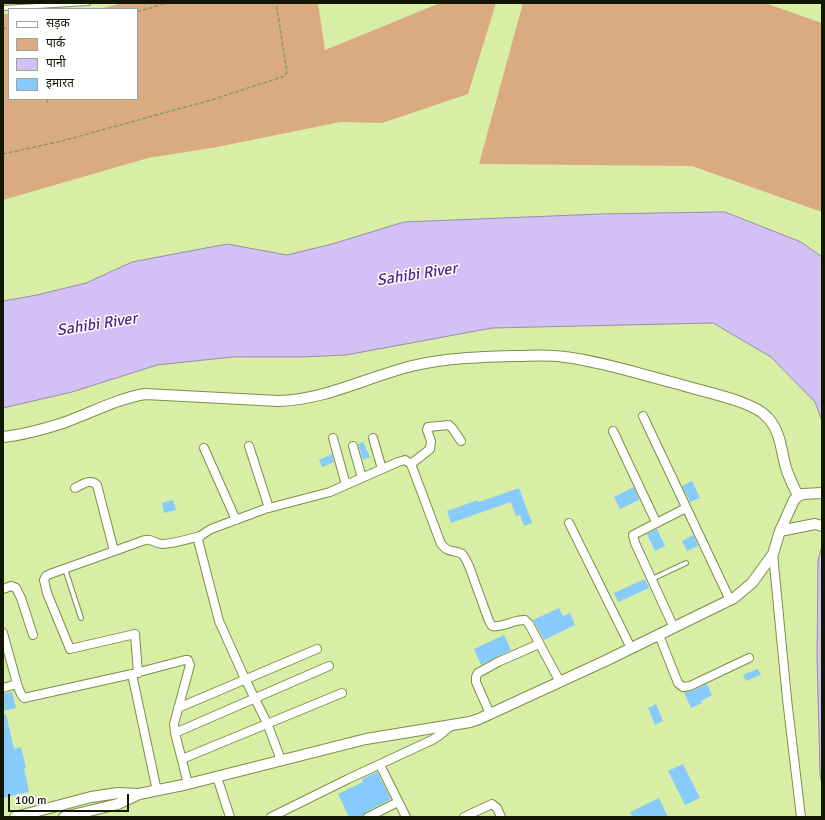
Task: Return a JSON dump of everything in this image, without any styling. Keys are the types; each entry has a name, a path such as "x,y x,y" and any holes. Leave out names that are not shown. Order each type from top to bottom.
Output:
{"street":[{"path":"3,437 16,436 62,423 124,398 145,394 278,402 292,401 317,396 411,366 436,361 463,358 547,355 563,356 591,361 705,392 748,404 759,410 767,416 775,426 786,468 798,496"},
{"path":"643,416 730,600"},
{"path":"411,464 430,449 431,441 427,430 428,427 449,425 461,441"},
{"path":"613,431 656,522"},
{"path":"332,438 346,485"},
{"path":"373,438 382,469"},
{"path":"249,446 269,508"},
{"path":"353,446 362,478"},
{"path":"204,448 236,520"},
{"path":"157,791 135,673 135,634 70,649 47,593 44,580 46,576 114,550 149,539 157,543 166,544 200,536 211,529 269,508 320,495 405,460 411,464 441,544 445,549 461,554 469,566 492,626 498,627 519,619 525,620 529,624 560,682"},
{"path":"75,488 90,482 94,482 97,485 114,550"},
{"path":"15,817 91,797 118,793 139,794 157,791 366,739 470,722 490,714 674,628 730,600 742,592 752,582 773,554 780,531 791,505 798,496 803,494 820,493"},
{"path":"674,628 635,543 633,535 686,508"},
{"path":"569,523 630,648"},
{"path":"780,531 815,524 822,526"},
{"path":"200,536 198,540 219,620 266,723 281,760"},
{"path":"773,554 787,699 802,817"},
{"path":"3,588 11,586 16,588 21,598 33,635"},
{"path":"3,633 17,684 21,694 26,698 188,660 190,665 174,724 188,784"},
{"path":"658,635 678,683 682,687 690,686 749,658"},
{"path":"490,714 476,682 478,673 498,662 539,644"},
{"path":"178,708 317,649"},
{"path":"175,733 329,666"},
{"path":"3,688 17,684"},
{"path":"182,759 342,692"},
{"path":"272,817 440,736 452,725"},
{"path":"380,765 406,817"},
{"path":"217,777 230,817"},
{"path":"70,802 71,816 118,804 139,794"},
{"path":"368,817 398,802"},
{"path":"464,817 492,804 497,808 501,817"}],"lane":[{"path":"3,8 88,3"},
{"path":"652,580 686,563"},
{"path":"65,568 81,618"}],"path":[{"path":"138,12 166,3"},
{"path":"3,154 62,141 211,100 285,76 287,72 276,3"},
{"path":"3,8 3,29"},
{"path":"47,100 48,106"}],"green space":[{"path":"122,3 318,3 325,50 440,3 496,3 468,94 382,123 340,122 217,147 148,158 3,200 3,14 8,14 8,100 138,100 138,8 103,8"},
{"path":"523,3 765,3 822,23 822,212 692,166 479,164"}],"water":[{"name":"Sahibi River","path":"725,212 801,242 822,257 822,421 815,402 771,357 713,323 492,328 346,355 301,357 232,357 157,365 72,392 3,408 3,301 37,295 86,283 132,262 227,244 287,255 332,244 404,222 601,214"},
{"path":"822,546 822,786 820,773 817,656 818,561"}],"building":[{"path":"363,442 370,457 363,460 358,444"},
{"path":"332,454 334,462 322,467 319,460"},
{"path":"692,481 700,498 690,502 682,486"},
{"path":"634,487 639,500 620,509 614,497"},
{"path":"519,488 532,523 524,526 520,515 516,516 511,502 451,523 447,511"},
{"path":"173,500 176,510 164,513 162,503"},
{"path":"657,529 665,546 655,551 647,534"},
{"path":"693,535 698,546 687,551 682,541"},
{"path":"645,579 649,588 618,602 614,593"},
{"path":"559,608 563,616 570,613 575,625 544,640 533,620"},
{"path":"504,635 511,650 481,665 474,649"},
{"path":"758,669 761,675 746,681 743,675"},
{"path":"707,684 712,695 701,701 702,703 691,708 684,692 692,691"},
{"path":"12,692 16,708 3,711 3,694"},
{"path":"656,704 663,721 655,725 648,708"},
{"path":"3,714 6,714 14,749 21,747 26,768 24,768 29,792 3,798"},
{"path":"683,764 700,798 685,805 668,771"},
{"path":"377,772 391,799 366,812 363,817 349,817 338,794 363,782 362,779"},
{"path":"659,798 668,817 633,817 630,812"}]}
